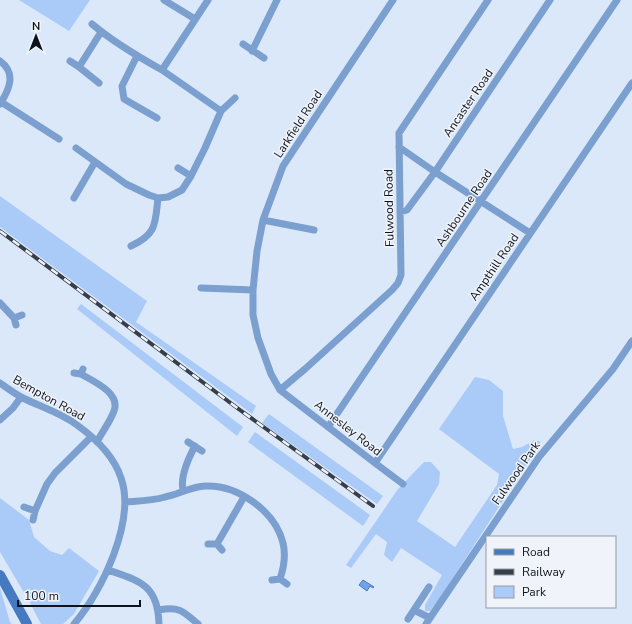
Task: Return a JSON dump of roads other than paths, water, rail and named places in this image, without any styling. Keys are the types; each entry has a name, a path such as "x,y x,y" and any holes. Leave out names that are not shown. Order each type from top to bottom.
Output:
{"street":[{"path":"164,0 195,19"},
{"path":"162,70 208,0"},
{"path":"252,51 277,0"},
{"name":"Larkfield Road","path":"280,390 271,374 258,338 253,315 253,290 257,251 263,220 283,166 393,0"},
{"name":"Fulwood Road","path":"280,390 305,369 398,283 401,275 398,133 488,0"},
{"name":"Ancaster Road","path":"400,212 407,210 435,172 550,0"},
{"name":"Ashbourne Road","path":"328,427 617,0"},
{"path":"92,24 101,32 137,56 162,70 221,111"},
{"path":"79,67 101,32"},
{"path":"243,44 264,58"},
{"path":"137,56 122,86 124,99 157,118"},
{"path":"0,61 5,64 11,76 8,88 1,103 59,139"},
{"path":"70,61 100,83"},
{"name":"Ampthill Road","path":"375,464 632,83"},
{"path":"76,148 126,184 158,198 168,197 182,190 205,148 221,111 235,98"},
{"path":"399,147 530,233"},
{"path":"74,198 95,162"},
{"path":"178,168 191,176"},
{"path":"131,246 143,241 154,227 158,198"},
{"path":"263,220 314,230"},
{"path":"201,288 253,290"},
{"path":"0,303 14,321 22,315"},
{"name":"Fulwood Park","path":"486,536 540,457 613,370 632,341"},
{"path":"33,520 35,511 47,484 55,472 94,440 114,410 115,404 110,393 79,372"},
{"name":"Bempton Road","path":"0,383 21,397 67,418 78,425 109,456 122,479 125,502 118,540 108,570 85,611 74,624"},
{"name":"Annesley Road","path":"280,390 402,484"},
{"path":"0,420 13,408 21,397"},
{"path":"183,490 184,474 191,453 192,444 202,451"},
{"path":"125,502 164,498 183,490 196,487 208,486 232,491 260,508 277,527 283,543 284,553 284,565 280,579"},
{"path":"217,544 244,497"},
{"path":"24,508 35,511"},
{"name":"Fulwood Park","path":"428,621 486,536"},
{"path":"208,544 217,544"},
{"path":"217,544 222,550"},
{"path":"108,570 141,582 156,601 159,610 159,624"},
{"path":"0,576 27,624"},
{"path":"272,580 280,579 287,584"},
{"path":"408,619 430,587"},
{"path":"159,610 171,608 180,610 198,624"},
{"path":"414,610 428,621"}],"railway":[{"path":"0,231 240,410 373,506"}]}
